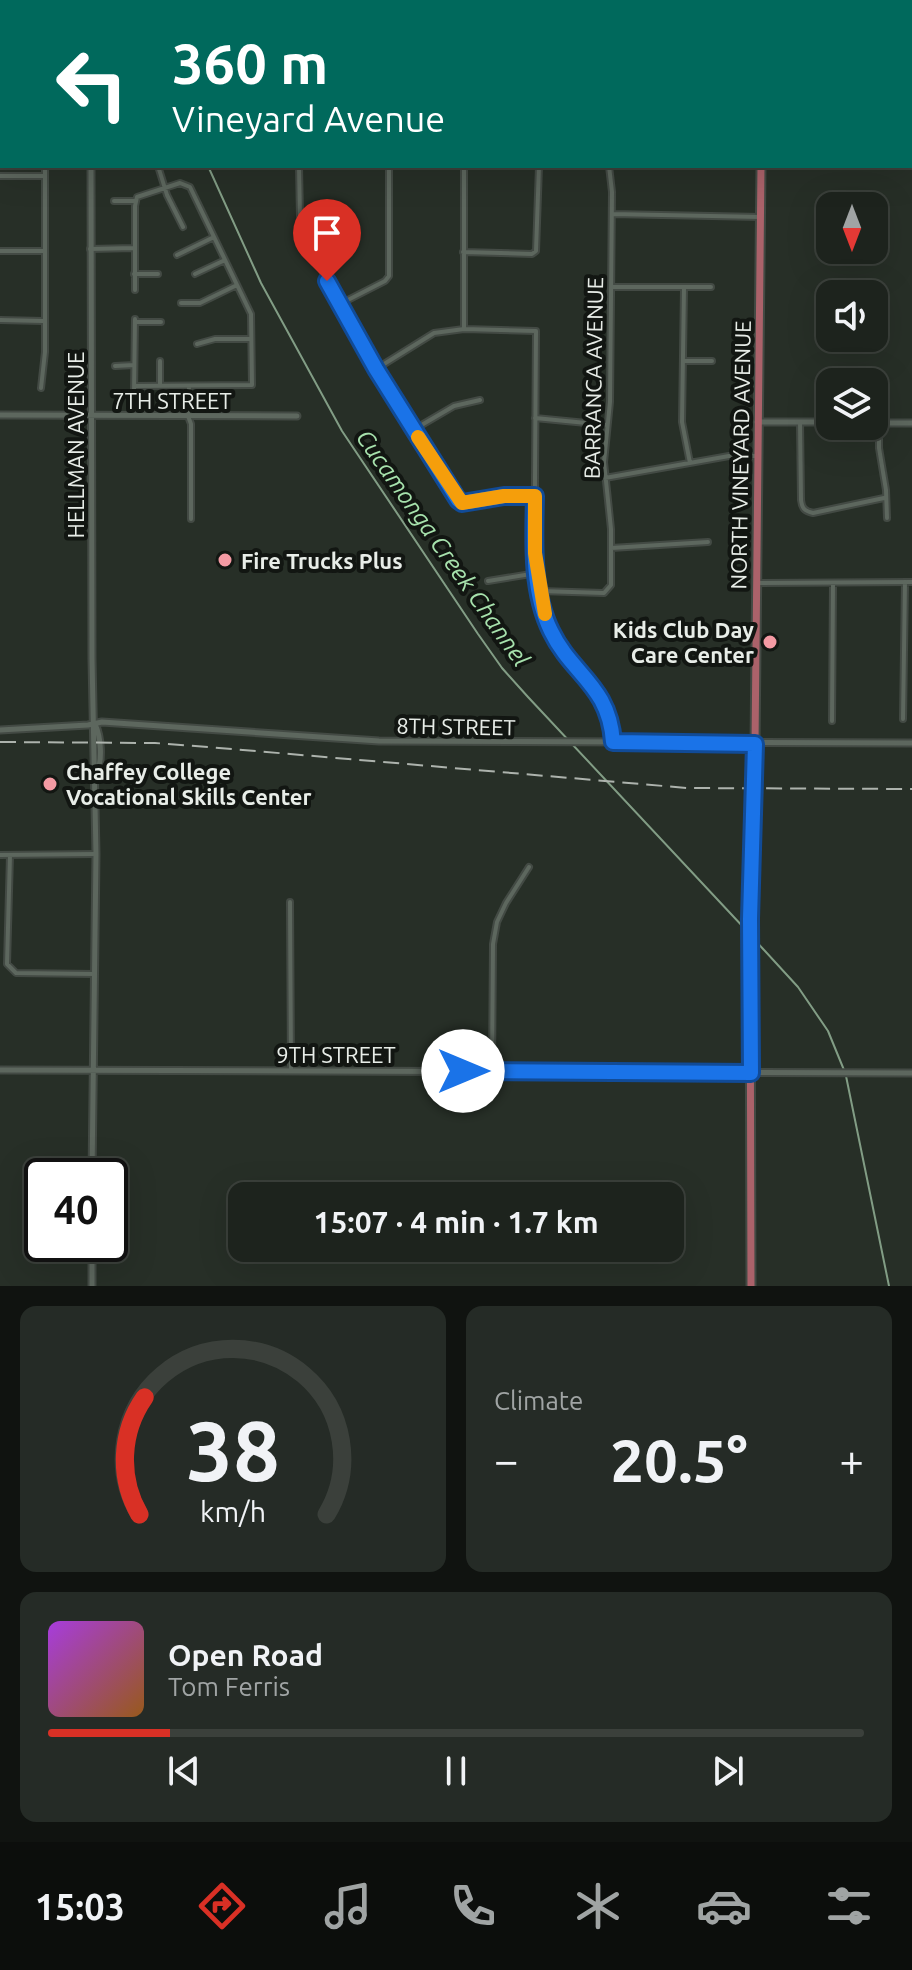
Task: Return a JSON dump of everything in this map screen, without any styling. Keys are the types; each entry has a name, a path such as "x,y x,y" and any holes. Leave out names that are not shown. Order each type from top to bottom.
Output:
{"main road":[{"name":"NORTH VINEYARD AVENUE","path":"751,1286 749,951 755,744 761,168"}],"street":[{"path":"41,388 45,352 45,168"},
{"name":"HELLMAN AVENUE","path":"91,168 92,659 95,723 100,734 99,769 96,774 92,1158"},
{"path":"160,168 183,227"},
{"path":"299,168 300,217 315,258 376,369 462,503 504,496 535,496"},
{"path":"340,304 389,276 389,168"},
{"path":"464,168 464,329"},
{"path":"463,252 532,254 536,251 539,168"},
{"name":"BARRANCA AVENUE","path":"540,591 604,593 610,589 611,548 605,478 610,402 612,214 609,168"},
{"path":"0,176 45,176"},
{"path":"134,386 252,385 251,314 190,187 180,183 137,197 135,290"},
{"path":"114,201 136,201"},
{"path":"612,214 761,217"},
{"path":"177,255 214,237"},
{"path":"90,249 134,248"},
{"path":"0,251 44,251"},
{"path":"195,274 225,260"},
{"path":"134,274 158,274"},
{"path":"181,303 200,303 237,285"},
{"path":"611,287 711,287"},
{"path":"684,288 682,422 690,463"},
{"path":"0,320 43,321"},
{"path":"134,394 135,320 161,322"},
{"path":"376,369 434,333 464,329 536,331 535,496 540,591 555,640 601,697 609,716 613,742"},
{"path":"197,344 215,339 251,339"},
{"path":"160,361 160,385"},
{"path":"683,361 712,361"},
{"path":"115,366 134,365"},
{"path":"189,385 191,519"},
{"path":"413,430 454,406 480,400"},
{"name":"7TH STREET","path":"0,415 297,416"},
{"path":"535,418 607,425"},
{"path":"757,422 816,422"},
{"path":"800,422 802,508 813,513 884,498"},
{"path":"888,423 912,423"},
{"path":"878,440 887,518"},
{"path":"605,478 729,456 757,456"},
{"path":"611,548 635,549 708,542"},
{"path":"488,581 537,573"},
{"path":"903,719 905,582"},
{"path":"756,583 912,582"},
{"path":"832,721 833,583"},
{"name":"8TH STREET","path":"0,730 142,723 379,741 912,743"},
{"path":"0,855 96,854"},
{"path":"10,855 7,964 13,971 26,974 94,974"},
{"path":"492,1071 493,944 497,922 529,867"},
{"path":"290,902 291,1070"},
{"name":"9TH STREET","path":"0,1070 912,1073"},
{"path":"92,1262 92,1286"}],"waterway":[{"name":"Cucamonga Creek Channel","path":"209,168 261,283 342,431 478,634 528,697 746,930"},
{"name":"Cucamonga Creek Channel","path":"753,938 798,987 828,1031 844,1070"},
{"name":"Cucamonga Creek Channel","path":"846,1076 889,1286"}],"railway":[{"path":"0,742 155,743 687,788 912,789"}],"slow traffic":[{"path":"418,437 462,503 504,496 535,496 535,553 545,614"}],"place":[{"name":"Fire Trucks Plus","path":"225,560"},
{"name":"Kids Club Day Care Center","path":"770,642"},
{"name":"Chaffey College Vocational Skills Center","path":"50,784"}],"route":[{"path":"327,281 376,369 458,500 470,503 504,496 535,496 535,553 549,627 555,640 601,697 609,716 613,742 755,744 750,919 751,1073 463,1071"}]}
